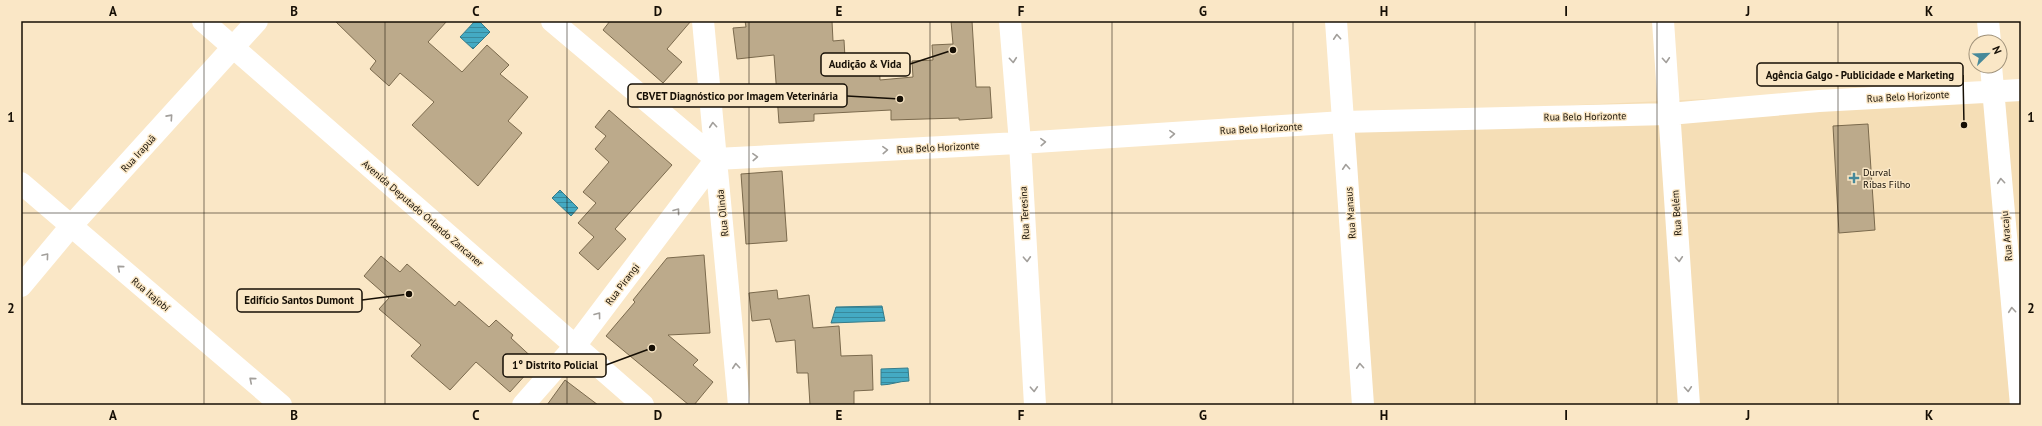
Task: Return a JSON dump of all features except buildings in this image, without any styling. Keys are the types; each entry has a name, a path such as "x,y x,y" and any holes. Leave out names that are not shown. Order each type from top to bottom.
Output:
{"street":[{"name":"Avenida Deputado Orlando Zancaner","path":"202,21 643,405"},
{"name":"Rua Irapuã","path":"21,286 71,226 257,21"},
{"path":"552,21 716,159"},
{"name":"Rua Olinda","path":"703,21 739,405"},
{"name":"Rua Teresina","path":"1010,21 1020,143 1035,405"},
{"name":"Rua Manaus","path":"1336,21 1363,405"},
{"name":"Rua Belém","path":"1663,21 1689,405"},
{"path":"1988,21 1989,34"},
{"name":"Rua Aracaju","path":"1992,74 2021,405"},
{"name":"Rua Belo Horizonte","path":"716,159 1020,143 1343,122 1669,114 1819,101 2021,90"},
{"name":"Rua Pirangi","path":"523,405 575,346 716,159"},
{"name":"Rua Itajobí","path":"21,183 281,405"}],"shaded area":[{"path":"2021,84 2021,405 1365,405 1346,116"}],"water":[{"path":"475,21 479,21 490,32 473,49 460,37"},
{"path":"560,190 578,208 571,216 552,198"},
{"path":"882,306 885,321 831,323 836,307"},
{"path":"908,368 909,381 881,385 881,369"}],"place":[{"name":"Audição & Vida","path":"953,50"},
{"name":"CBVET Diagnóstico por Imagem Veterinária","path":"900,99"},
{"name":"Agência Galgo - Publicidade e Marketing","path":"1964,125"},
{"name":"Durval Ribas Filho","path":"1854,178"},
{"name":"Edifício Santos Dumont","path":"409,294"},
{"name":"1° Distrito Policial","path":"652,348"}]}
